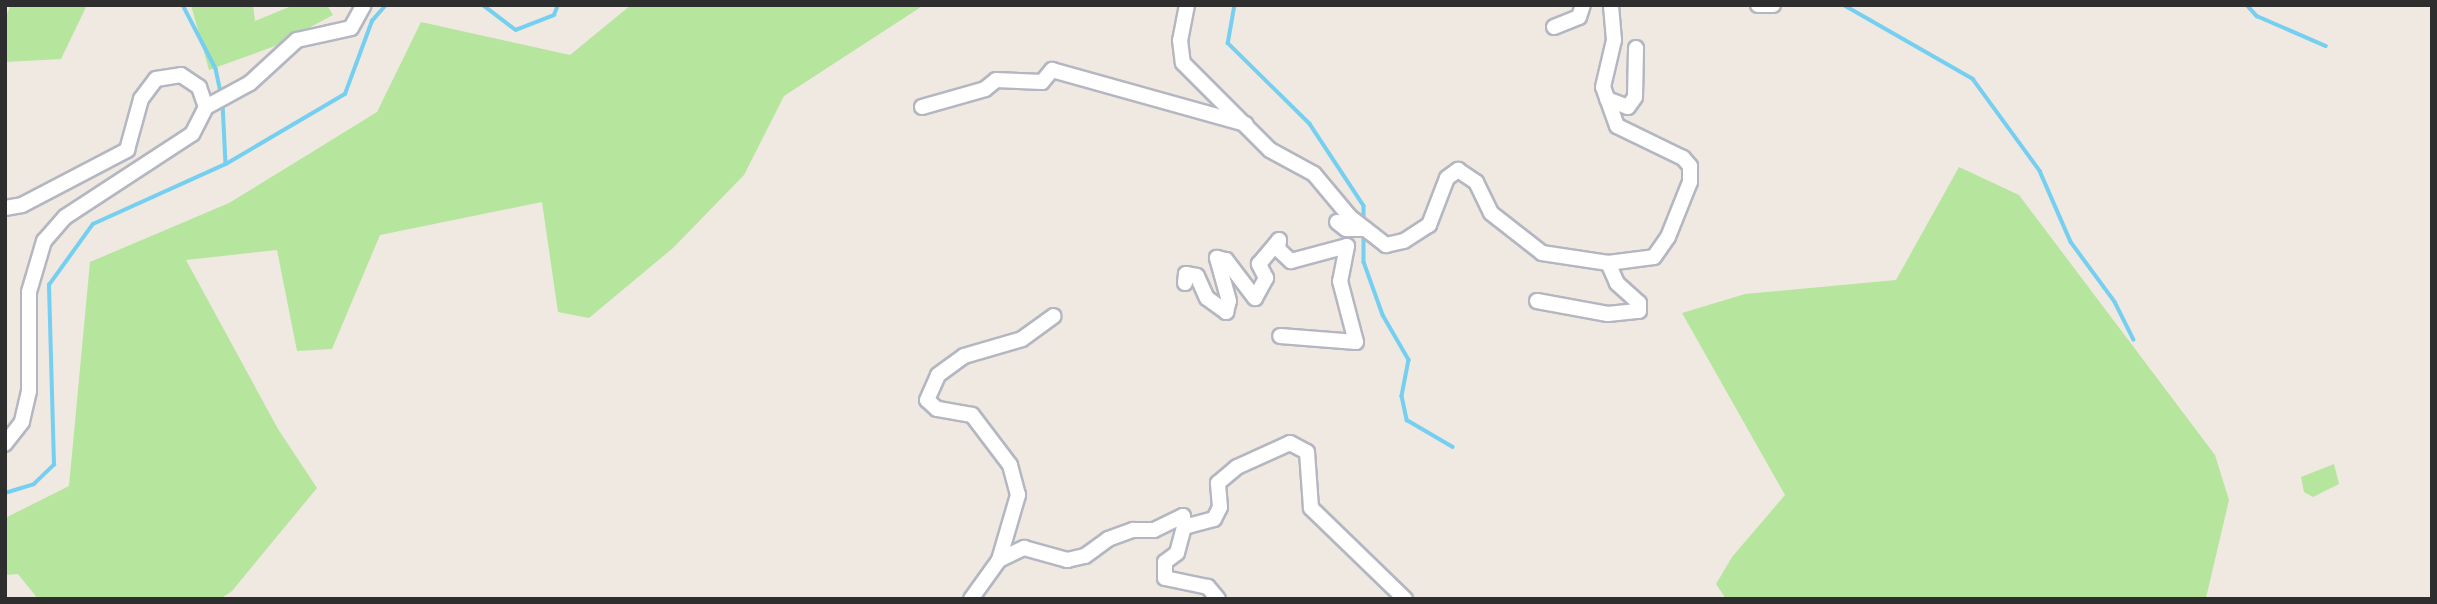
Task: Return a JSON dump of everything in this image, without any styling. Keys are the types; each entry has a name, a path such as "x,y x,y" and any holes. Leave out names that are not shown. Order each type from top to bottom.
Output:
{"street":[{"path":"5,444 22,422 29,391 29,292 44,241 65,217 192,134 206,107 250,83 297,40 351,28 364,5"},
{"path":"1187,5 1180,40 1183,63 1270,150 1314,174 1365,229 1386,245 1421,230 1437,213 1447,178 1458,170 1476,182 1491,213 1542,253 1608,263 1654,257 1671,230 1690,182 1690,166 1683,158 1618,127 1603,87 1614,40 1611,5"},
{"path":"1554,27 1579,17 1583,5"},
{"path":"1758,5 1773,5"},
{"path":"1607,99 1628,107 1635,97 1636,48"},
{"path":"922,107 985,89 996,80 1042,82 1052,70 1247,125"},
{"path":"5,208 22,205 127,150 141,99 156,79 181,75 192,79 206,107"},
{"path":"1337,222 1346,229 1365,229"},
{"path":"1185,283 1186,274 1197,276 1207,298 1226,312 1229,301 1217,258 1226,260 1255,298 1266,278 1259,264 1279,240 1278,249 1291,261 1347,246 1365,229"},
{"path":"1280,336 1356,342 1340,281 1347,246"},
{"path":"1537,301 1608,314 1639,311 1639,303 1618,283 1608,263"},
{"path":"971,599 999,560 1018,495 1010,465 972,415 937,409 927,400 938,376 964,356 1022,339 1054,316"},
{"path":"1184,527 1214,519 1220,506 1217,483 1237,467 1290,443 1307,452 1311,508 1405,599"},
{"path":"999,560 1024,548 1067,560 1085,556 1108,539 1133,530 1154,530 1183,516 1184,527 1177,553 1165,562 1165,578 1208,587 1218,599"}],"green space":[{"path":"11,5 87,5 61,59 5,62 5,18"},
{"path":"191,5 253,5 255,21 294,5 327,5 333,15 275,46 209,70"},
{"path":"631,5 924,5 784,96 744,175 673,248 589,318 558,312 542,202 380,235 332,349 297,351 277,250 186,260 278,429 317,488 232,591 220,599 38,599 18,574 5,575 5,518 69,486 90,262 229,203 377,112 421,22 570,55"},
{"path":"1959,167 2019,195 2215,455 2229,500 2206,598 1726,599 1716,584 1732,557 1785,495 1682,313 1745,294 1896,280"},
{"path":"2334,464 2339,484 2313,497 2304,492 2301,477"}],"waterway":[{"path":"183,5 216,69 221,93"},
{"path":"5,493 34,484 54,465 49,285 93,224 226,164 345,94 372,21 386,5"},
{"path":"483,5 516,30 554,15 558,5"},
{"path":"1235,5 1228,43 1310,124 1364,206 1364,223"},
{"path":"1844,5 1973,79 2040,171 2071,242 2115,302 2134,340"},
{"path":"2247,5 2257,16 2326,46"},
{"path":"223,103 226,164"},
{"path":"1364,235 1364,262 1383,315 1409,360 1402,396 1407,420 1453,447"}]}
